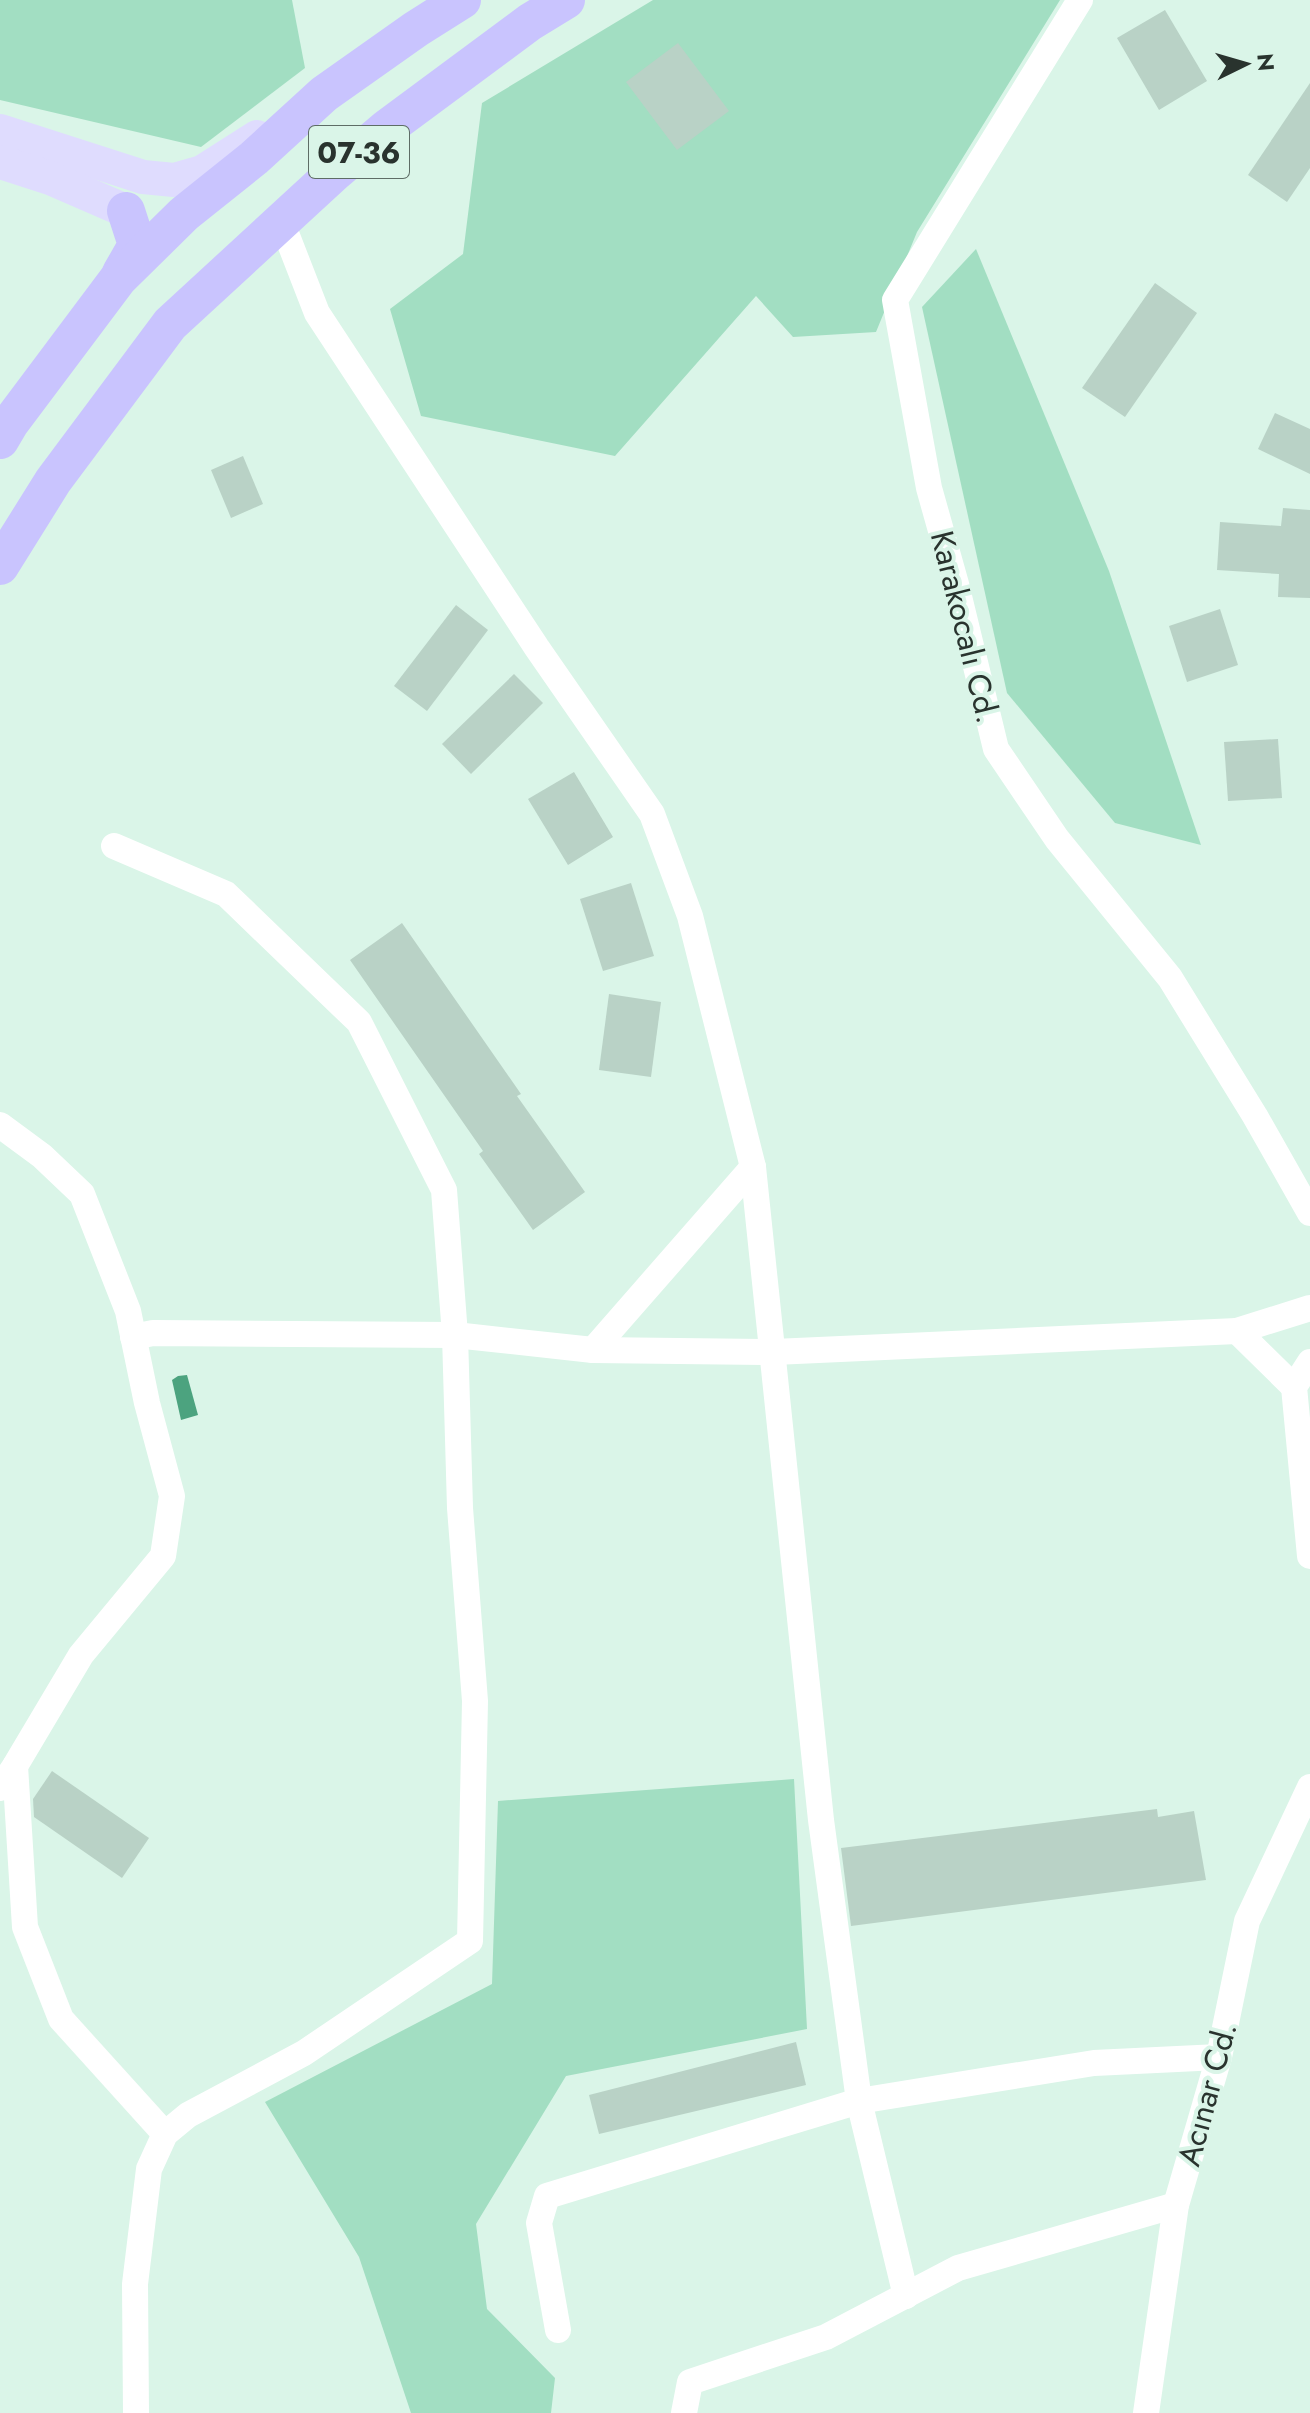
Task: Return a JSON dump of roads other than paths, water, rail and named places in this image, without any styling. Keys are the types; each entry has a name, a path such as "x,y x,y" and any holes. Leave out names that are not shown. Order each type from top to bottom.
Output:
{"highway":[{"name":"07-36","path":"0,440 118,279 184,214 254,158 324,94 462,0"},
{"name":"07-36","path":"0,566 53,481 170,324 387,128 530,22 566,0"},
{"path":"118,279 137,245 126,211"}],"main road":[{"path":"0,131 143,177 174,180 202,172 297,108 324,94"},
{"path":"0,162 50,178 126,211"}],"street":[{"name":"Karakocalı Cd.","path":"1080,0 895,300 929,488 996,749 1057,839 1170,978 1310,1213"},
{"path":"282,223 317,313 537,648 652,814 690,916 753,1167 821,1820 859,2101 906,2296"},
{"path":"114,846 226,894 359,1022 444,1190 455,1335 460,1508 475,1701 470,1941 304,2053 188,2115 165,2134 149,2169 135,2284 136,2413"},
{"path":"0,1125 42,1156 82,1194 128,1311 147,1403 172,1496 163,1556 81,1655 0,1788"},
{"path":"593,1350 753,1167"},
{"path":"133,1337 153,1333 455,1335 593,1350 774,1352 1237,1331 1310,1308"},
{"path":"1237,1331 1294,1387"},
{"path":"1310,1362 1294,1387 1310,1556"},
{"path":"15,1766 25,1927 61,2019 165,2134"},
{"name":"Acınar Cd.","path":"1146,2413 1176,2205 1219,2057 1247,1921 1310,1787"},
{"path":"558,2330 539,2223 547,2196 859,2101 1094,2063 1219,2057"},
{"path":"684,2413 690,2382 826,2337 958,2268 1176,2205"}]}
